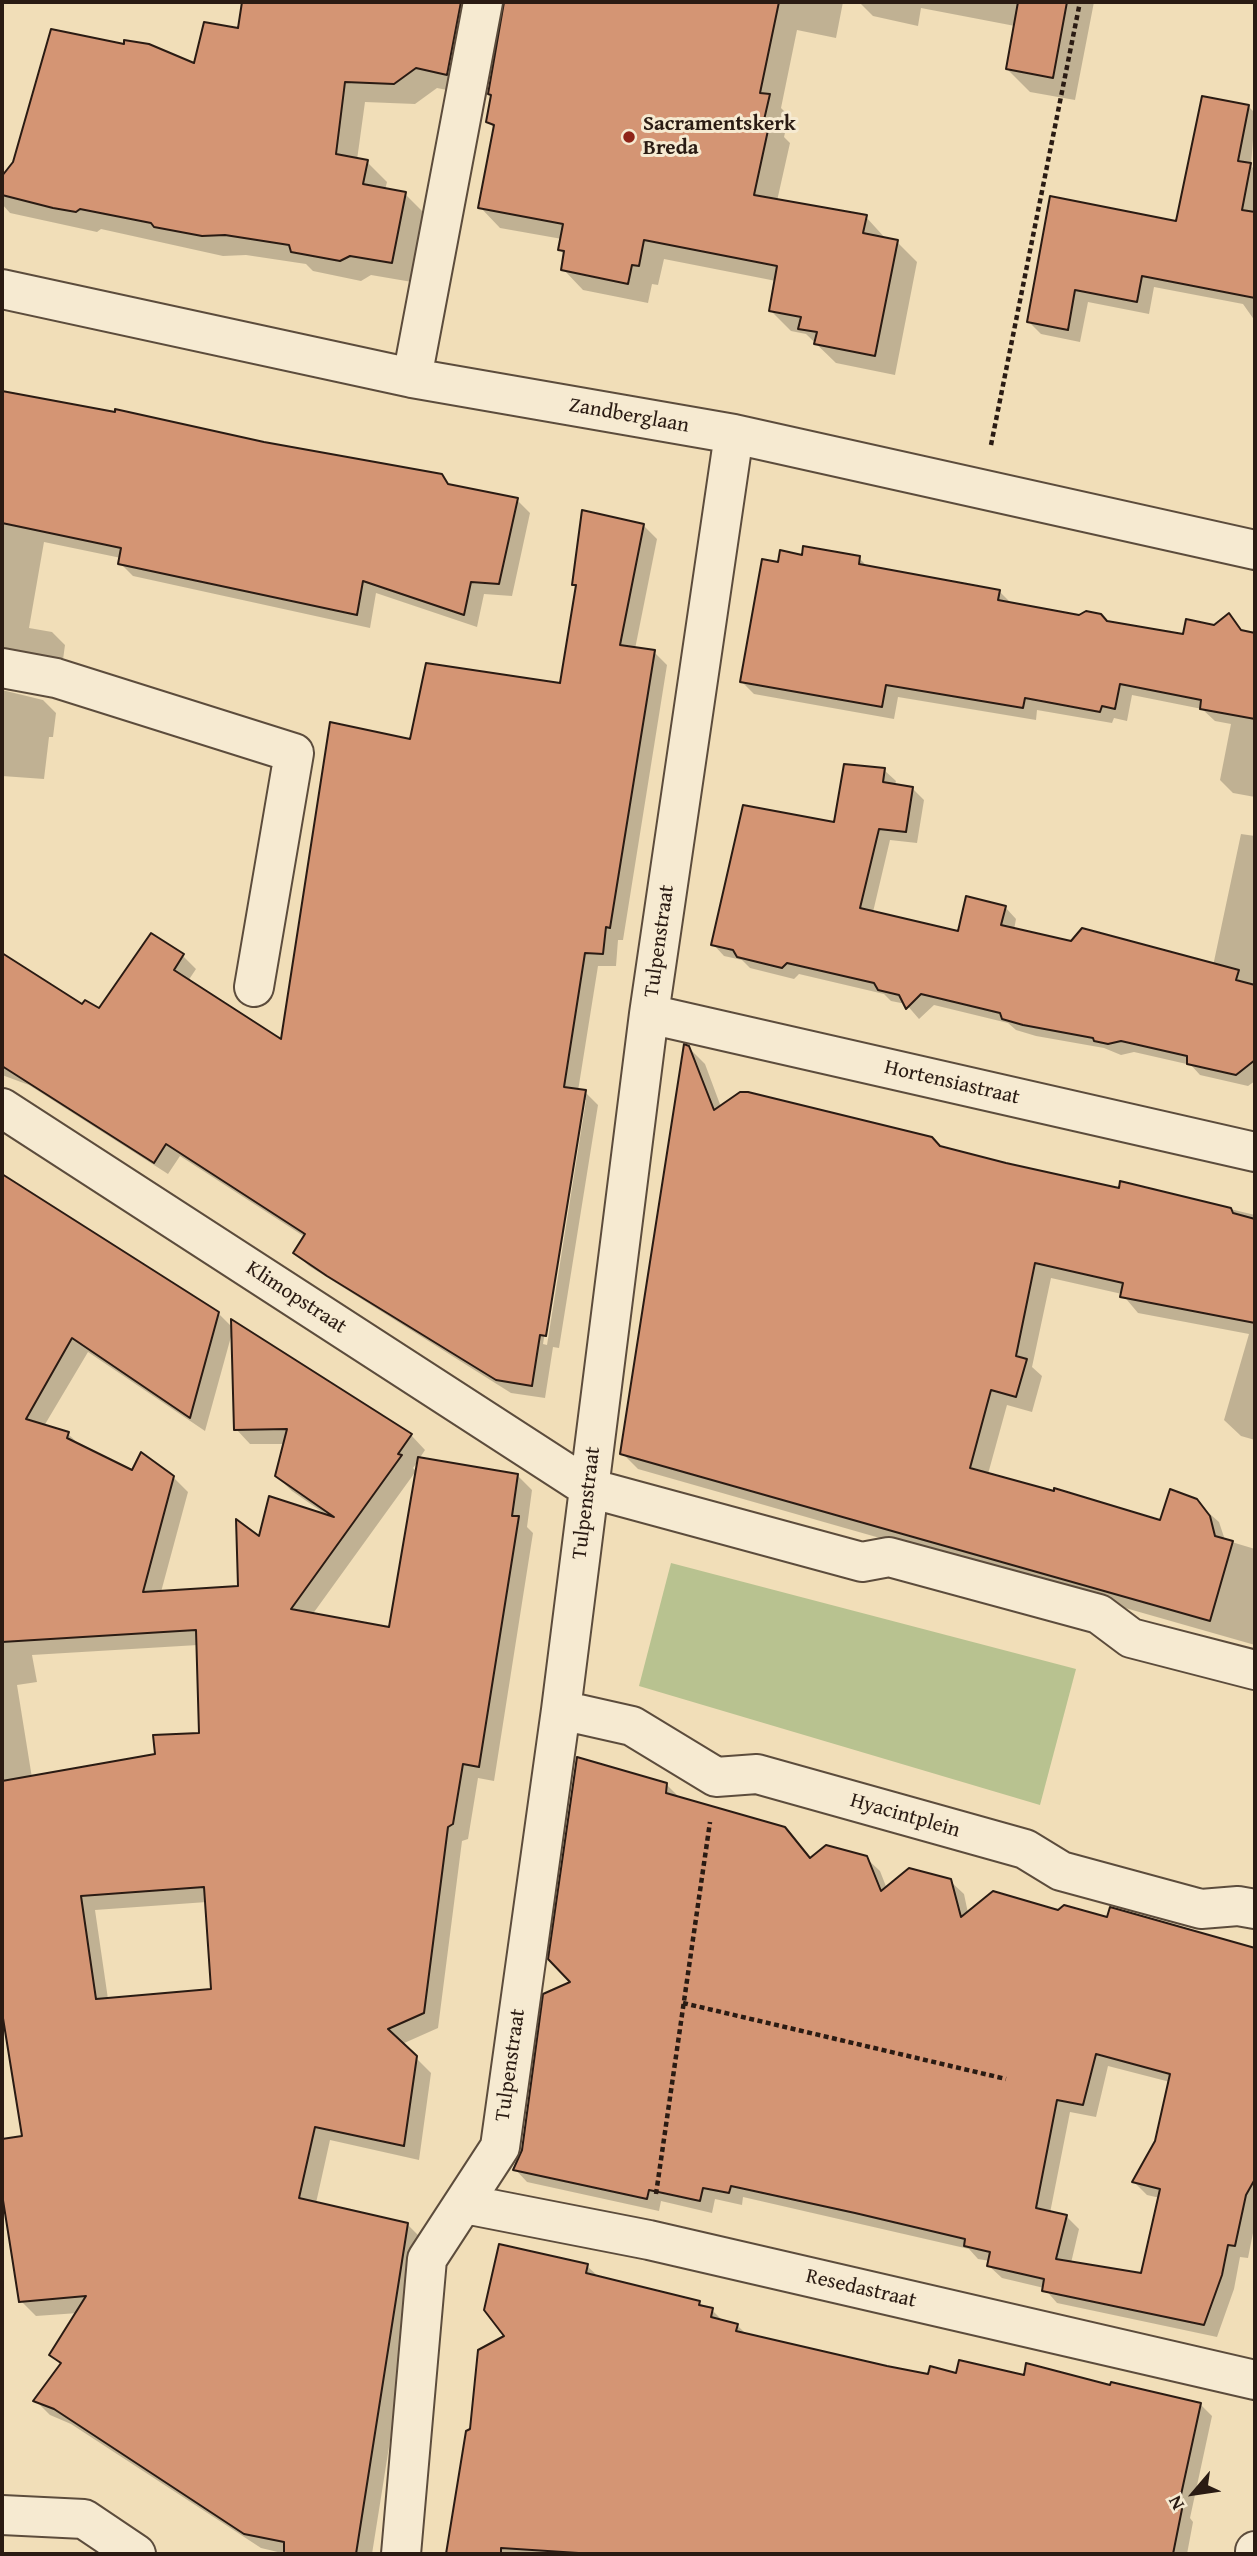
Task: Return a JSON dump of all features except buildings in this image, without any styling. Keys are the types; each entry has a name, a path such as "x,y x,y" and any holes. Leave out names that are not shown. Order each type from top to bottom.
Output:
{"street":[{"path":"412,378 483,2"},
{"name":"Zandberglaan","path":"2,289 412,378 734,434 1255,550"},
{"name":"Tulpenstraat","path":"401,2554 428,2259 500,2147 561,1710 649,1014 734,434"},
{"path":"2,668 56,677 293,753 254,987"},
{"name":"Hortensiastraat","path":"649,1014 1255,1152"},
{"name":"Klimopstraat","path":"2,1108 589,1488"},
{"path":"589,1488 862,1562 889,1557 1086,1610 1099,1614 1131,1638 1255,1670"},
{"path":"561,1710 632,1726 716,1777"},
{"name":"Hyacintplein","path":"716,1777 757,1774 1025,1849 1061,1871 1201,1909 1238,1906 1255,1909"},
{"name":"Resedastraat","path":"465,2204 649,2240 1255,2380"},
{"path":"2,2515 84,2519 136,2554"}],"path":[{"path":"982,491 1080,2"},
{"path":"649,2240 716,1777"},
{"path":"683,2003 1006,2079"}],"green space":[{"path":"671,1563 1076,1669 1040,1805 639,1686"}],"place":[{"name":"Sacramentskerk Breda","path":"629,137"}]}
